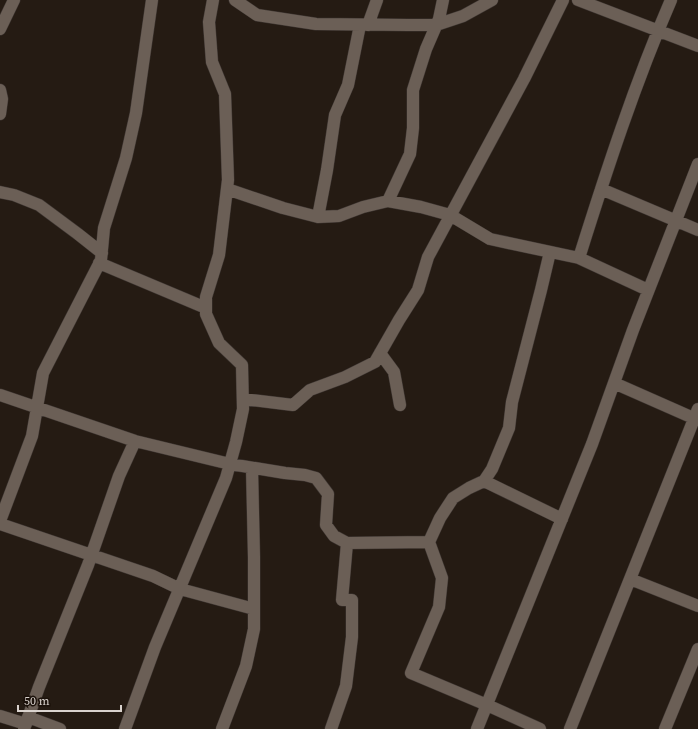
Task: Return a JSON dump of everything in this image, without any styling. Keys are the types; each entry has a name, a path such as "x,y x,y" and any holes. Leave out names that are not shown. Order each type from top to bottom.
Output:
{"street":[{"path":"0,29 14,0"},
{"path":"0,521 32,436 43,373 100,258 104,228 126,158 136,112 152,0"},
{"path":"125,729 155,647 226,478 243,409 242,365 219,343 206,314 206,298 219,255 228,180 225,94 212,62 209,22 214,0"},
{"path":"235,0 257,15 316,24 364,25 436,25 463,16 492,0"},
{"path":"318,217 335,115 348,86 364,25 377,0"},
{"path":"388,201 410,154 413,128 413,90 426,49 439,19 443,0"},
{"path":"243,399 292,405 310,390 345,377 375,362 418,290 428,257 524,79 563,0"},
{"path":"578,0 698,46"},
{"path":"579,258 601,189 645,64 672,0"},
{"path":"0,90 2,99 0,114"},
{"path":"477,729 592,444 648,290 698,164"},
{"path":"227,189 283,208 318,217 339,216 362,207 388,201 421,207 450,215 490,238 579,258 648,290"},
{"path":"601,189 698,230"},
{"path":"0,192 14,195 39,204 78,234 100,258 206,308"},
{"path":"540,729 487,705 411,674 439,607 442,578 429,542 440,518 453,498 484,481 492,469 508,428 512,402 550,252"},
{"path":"380,353 394,372 400,405"},
{"path":"570,729 697,416 614,383"},
{"path":"0,395 135,441 230,464 316,478 328,494 326,525 334,536 347,543 429,542"},
{"path":"26,723 91,556 119,476 135,441"},
{"path":"222,729 246,666 254,629 252,468"},
{"path":"484,481 562,519"},
{"path":"0,524 91,556 154,576 180,588 254,609"},
{"path":"331,729 346,686 352,637 352,600 342,600 347,543"},
{"path":"630,579 698,606"},
{"path":"665,729 698,649"},
{"path":"0,716 26,723 60,729"}]}
